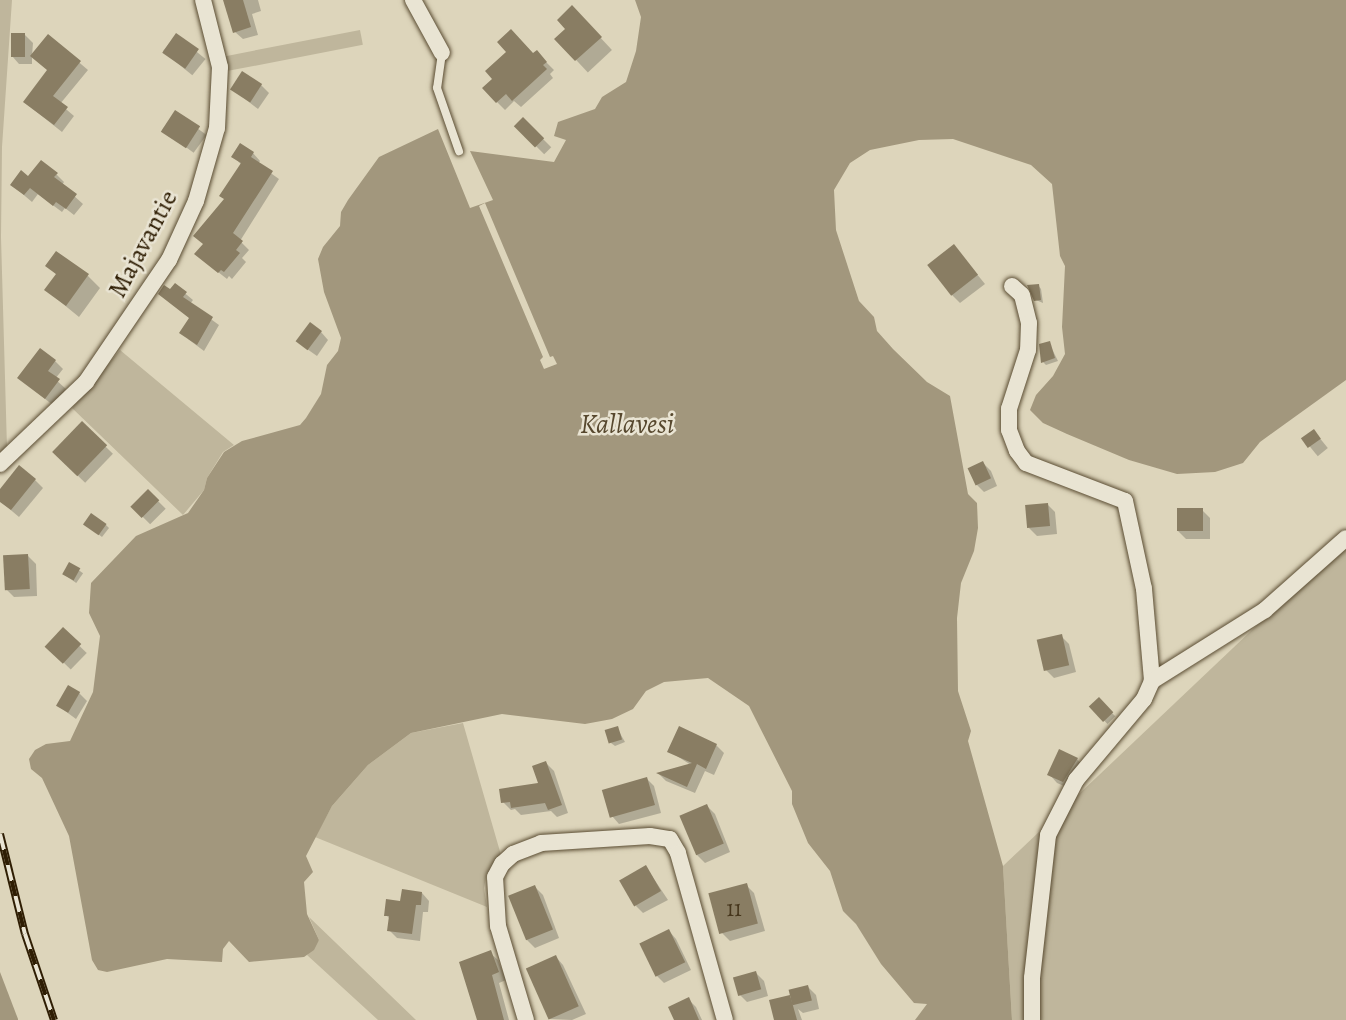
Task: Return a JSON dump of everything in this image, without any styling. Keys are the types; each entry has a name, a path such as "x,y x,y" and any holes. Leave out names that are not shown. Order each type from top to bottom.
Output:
{"street":[{"name":"Majavantie","path":"0,464 88,379 169,260 196,201 218,128 217,47 203,0"},
{"path":"413,0 442,53"},
{"path":"1012,286 1023,295 1029,323 1028,350 1009,409 1009,430 1017,451 1026,463 1125,501 1144,589 1152,681 1144,699 1076,780 1048,835 1032,978 1032,1020"},
{"path":"1152,681 1265,610 1346,538"},
{"path":"526,1020 498,926 495,877 502,864 513,854 541,843 650,836 670,839 678,853 725,1020"}],"lane":[{"path":"442,53 436,88 459,151"}],"shaded area":[{"path":"0,0 12,0 2,147 1,237 7,448 0,454"},
{"path":"360,30 363,45 228,71 226,56"},
{"path":"120,350 234,445 223,452 207,478 204,490 183,515 72,408"},
{"path":"1346,541 1346,1020 1012,1020 1003,866"},
{"path":"463,723 501,855 486,877 484,888 487,907 315,837 332,806 368,765 411,733"},
{"path":"309,917 416,1020 378,1020 307,955 319,940"}],"water":[{"name":"Kallavesi","path":"635,0 1346,0 1346,380 1260,442 1243,463 1215,472 1177,474 1129,460 1067,434 1043,423 1030,410 1036,395 1053,376 1065,354 1062,327 1065,266 1060,256 1052,184 1031,165 953,139 919,140 870,150 850,163 834,190 836,230 859,301 874,317 877,331 893,349 927,382 950,396 968,494 977,503 978,528 974,551 961,583 957,618 958,691 971,731 968,741 1003,866 1012,1020 915,1020 927,1004 914,1003 881,964 856,924 843,911 830,871 808,843 792,804 792,791 749,706 708,678 664,682 646,691 633,709 612,719 585,724 502,714 411,733 368,765 332,806 306,856 313,872 304,882 307,914 319,940 314,950 304,957 249,962 229,941 223,949 222,962 167,959 107,972 98,970 92,960 69,836 42,778 31,769 29,759 35,750 46,744 70,741 93,692 100,636 89,613 91,583 136,536 188,513 224,452 242,441 300,425 306,418 321,394 327,365 338,351 341,338 324,292 318,259 323,247 340,226 341,212 348,200 379,157 438,129 470,208 493,200 470,151 554,162 566,140 554,136 558,122 595,109 602,97 626,82 636,51 641,17"},
{"path":"0,972 18,1019 18,1020 0,1020"}],"pier":[{"path":"485,203 550,357 553,356 557,364 544,369 540,360 543,357 479,206"}],"building":[{"path":"223,0 243,0 251,27 233,33"},
{"path":"572,5 602,37 575,61 554,39 565,29 557,20"},
{"path":"511,29 533,53 537,50 547,62 543,65 547,69 512,101 506,94 496,103 482,88 492,79 485,71 506,52 497,42"},
{"path":"11,33 25,33 25,57 11,57"},
{"path":"176,33 199,49 185,69 162,53"},
{"path":"48,34 81,61 53,96 68,107 54,125 23,102 47,70 30,56"},
{"path":"242,71 262,84 250,103 230,89"},
{"path":"175,110 200,126 186,148 161,132"},
{"path":"523,117 544,138 535,147 514,126"},
{"path":"240,143 254,152 251,157 273,171 233,233 243,241 236,250 240,253 224,272 221,270 218,273 194,254 203,244 193,236 224,199 219,196 241,163 231,157"},
{"path":"41,160 58,173 54,177 77,194 66,209 56,202 53,206 30,188 24,195 10,185 21,170 28,176"},
{"path":"954,244 978,275 951,296 927,265"},
{"path":"56,251 89,274 66,306 44,290 56,274 45,266"},
{"path":"175,283 187,292 183,297 213,317 197,345 179,333 189,318 158,294 164,285 170,289"},
{"path":"1039,284 1041,300 1034,301 1027,285"},
{"path":"310,322 322,331 308,350 296,341"},
{"path":"1050,341 1055,358 1041,363 1039,344"},
{"path":"40,348 56,360 48,371 60,379 45,399 17,378"},
{"path":"82,421 107,445 77,476 52,452"},
{"path":"1314,429 1321,439 1308,448 1301,438"},
{"path":"983,461 991,478 976,485 968,468"},
{"path":"19,465 36,479 11,510 0,502 0,489"},
{"path":"148,489 159,500 142,518 130,507"},
{"path":"1048,503 1050,526 1027,528 1025,505"},
{"path":"1177,508 1203,508 1203,531 1177,531"},
{"path":"91,513 107,524 99,535 83,524"},
{"path":"28,554 30,589 5,590 3,555"},
{"path":"69,562 80,568 74,581 62,574"},
{"path":"63,627 81,644 63,664 45,647"},
{"path":"1062,634 1069,665 1044,671 1037,640"},
{"path":"68,685 80,692 68,713 56,706"},
{"path":"1099,697 1113,712 1103,722 1089,707"},
{"path":"618,726 622,739 609,743 605,730"},
{"path":"679,726 717,744 706,769 697,764 687,787 656,773 692,763 667,752"},
{"path":"1059,749 1078,758 1063,782 1047,775"},
{"path":"546,761 562,805 548,810 545,803 511,808 510,802 501,803 499,789 538,783 532,766"},
{"path":"647,777 655,805 610,818 602,790"},
{"path":"707,804 724,844 696,855 679,816"},
{"path":"646,865 661,891 634,906 619,880"},
{"path":"747,883 758,924 719,934 708,893"},
{"path":"535,885 553,930 526,940 508,896"},
{"path":"402,889 422,892 421,905 416,905 412,934 387,931 389,916 384,916 386,899 400,901"},
{"path":"669,929 685,962 656,977 639,943"},
{"path":"491,950 499,972 492,975 504,1020 477,1020 459,962"},
{"path":"556,955 579,1006 549,1020 526,968"},
{"path":"756,971 761,989 738,996 733,978"},
{"path":"808,985 812,1001 792,1005 789,990"},
{"path":"790,995 797,1020 774,1020 769,1000"},
{"path":"689,997 699,1020 674,1020 668,1007"}],"railway":[{"path":"0,834 25,934 54,1020"}]}
